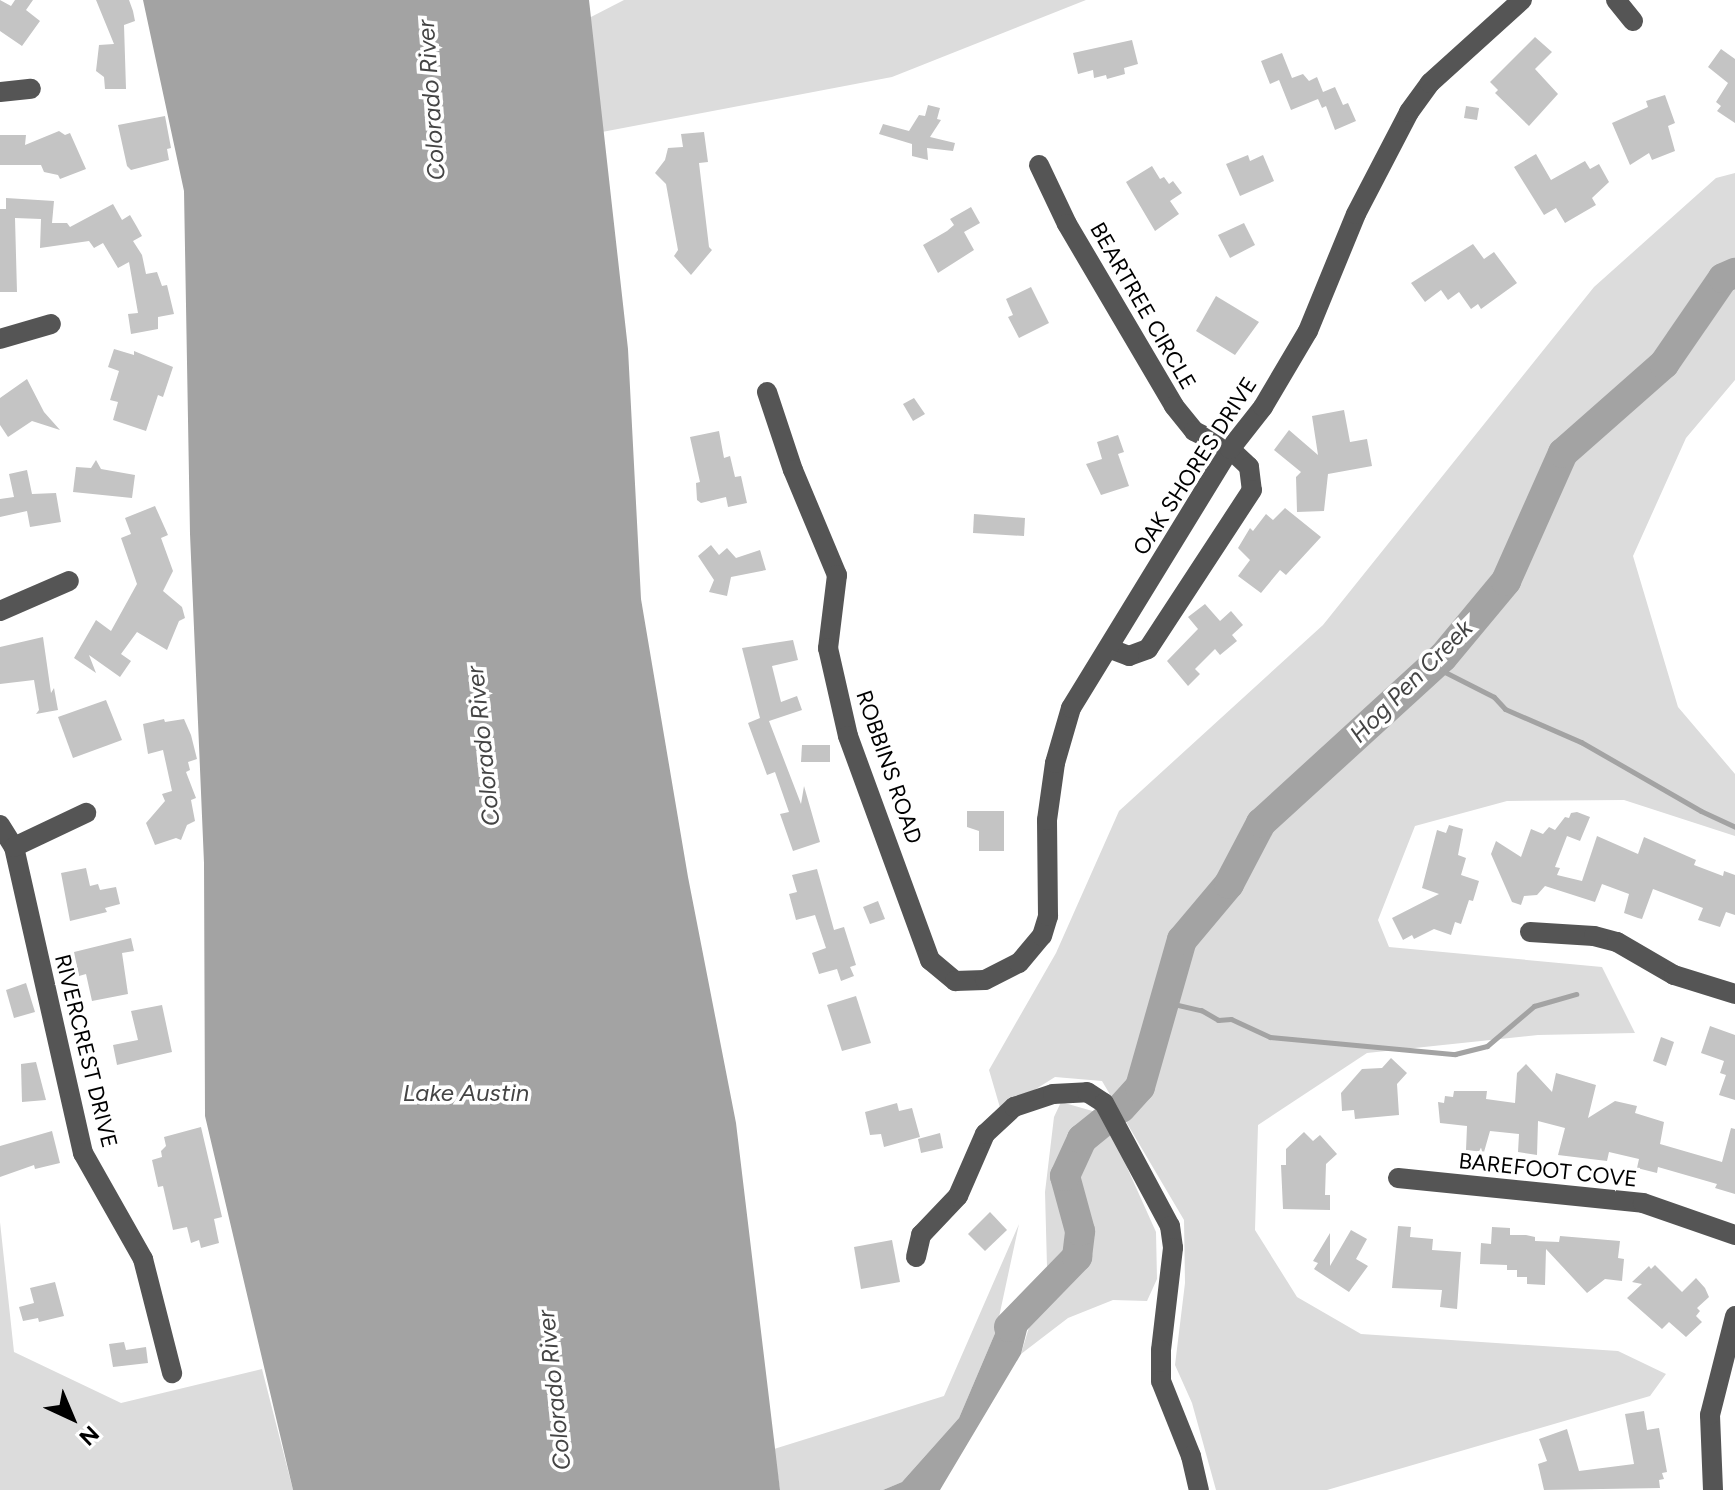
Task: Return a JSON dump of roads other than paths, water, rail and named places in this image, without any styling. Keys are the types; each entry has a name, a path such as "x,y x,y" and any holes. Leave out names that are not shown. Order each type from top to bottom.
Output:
{"street":[{"name":"OAK SHORES DRIVE","path":"985,980 1019,963 1042,936 1048,916 1047,820 1055,763 1071,708 1230,449 1263,407 1308,331 1356,214 1409,112 1430,83 1522,0"},
{"path":"1616,0 1633,21"},
{"path":"0,92 31,89"},
{"name":"BEARTREE CIRCLE","path":"1039,165 1067,224 1174,406 1194,431 1230,449"},
{"path":"0,339 51,324"},
{"name":"ROBBINS ROAD","path":"767,392 793,470 837,575 828,648 848,736 930,960 955,981 985,980"},
{"path":"1108,648 1129,656 1148,649 1252,490 1249,467 1230,449"},
{"path":"0,611 69,581"},
{"path":"14,847 86,813"},
{"name":"RIVERCREST DRIVE","path":"0,825 14,847 83,1153 143,1259 172,1373"},
{"path":"1530,932 1594,936 1617,942 1674,975 1735,994"},
{"path":"916,1257 921,1235 958,1196 985,1134 1014,1107 1053,1094 1087,1092 1104,1103 1170,1226 1173,1248 1161,1381 1191,1456 1199,1490"},
{"name":"BAREFOOT COVE","path":"1398,1178 1643,1203 1735,1235"},
{"path":"1713,1490 1710,1415 1735,1316"}],"water":[{"name":"Lake Austin","path":"143,0 589,0 628,349 641,599 688,877 736,1123 780,1490 293,1490 205,1116 204,863 190,534 184,191"},
{"path":"1037,1290 1021,1354 940,1490 883,1490 902,1482 959,1418 996,1331"}],"waterway":[{"name":"Hog Pen Creek","path":"1121,1108 1140,1087 1182,940 1229,884 1261,823 1443,657 1506,581 1563,453 1664,364 1723,278 1735,273"},
{"path":"1433,666 1494,697 1505,709 1581,742 1701,811 1735,827"},
{"path":"1165,1002 1201,1010 1218,1020 1231,1019 1270,1037 1455,1054 1487,1046 1534,1006 1576,994"},
{"name":"Hog Pen Creek","path":"1009,1327 1077,1257 1080,1231 1065,1176 1082,1139 1104,1121"}],"water label":[{"name":"Colorado River","path":"431,100"},
{"name":"Colorado River","path":"483,746"},
{"name":"Colorado River","path":"554,1390"}]}
